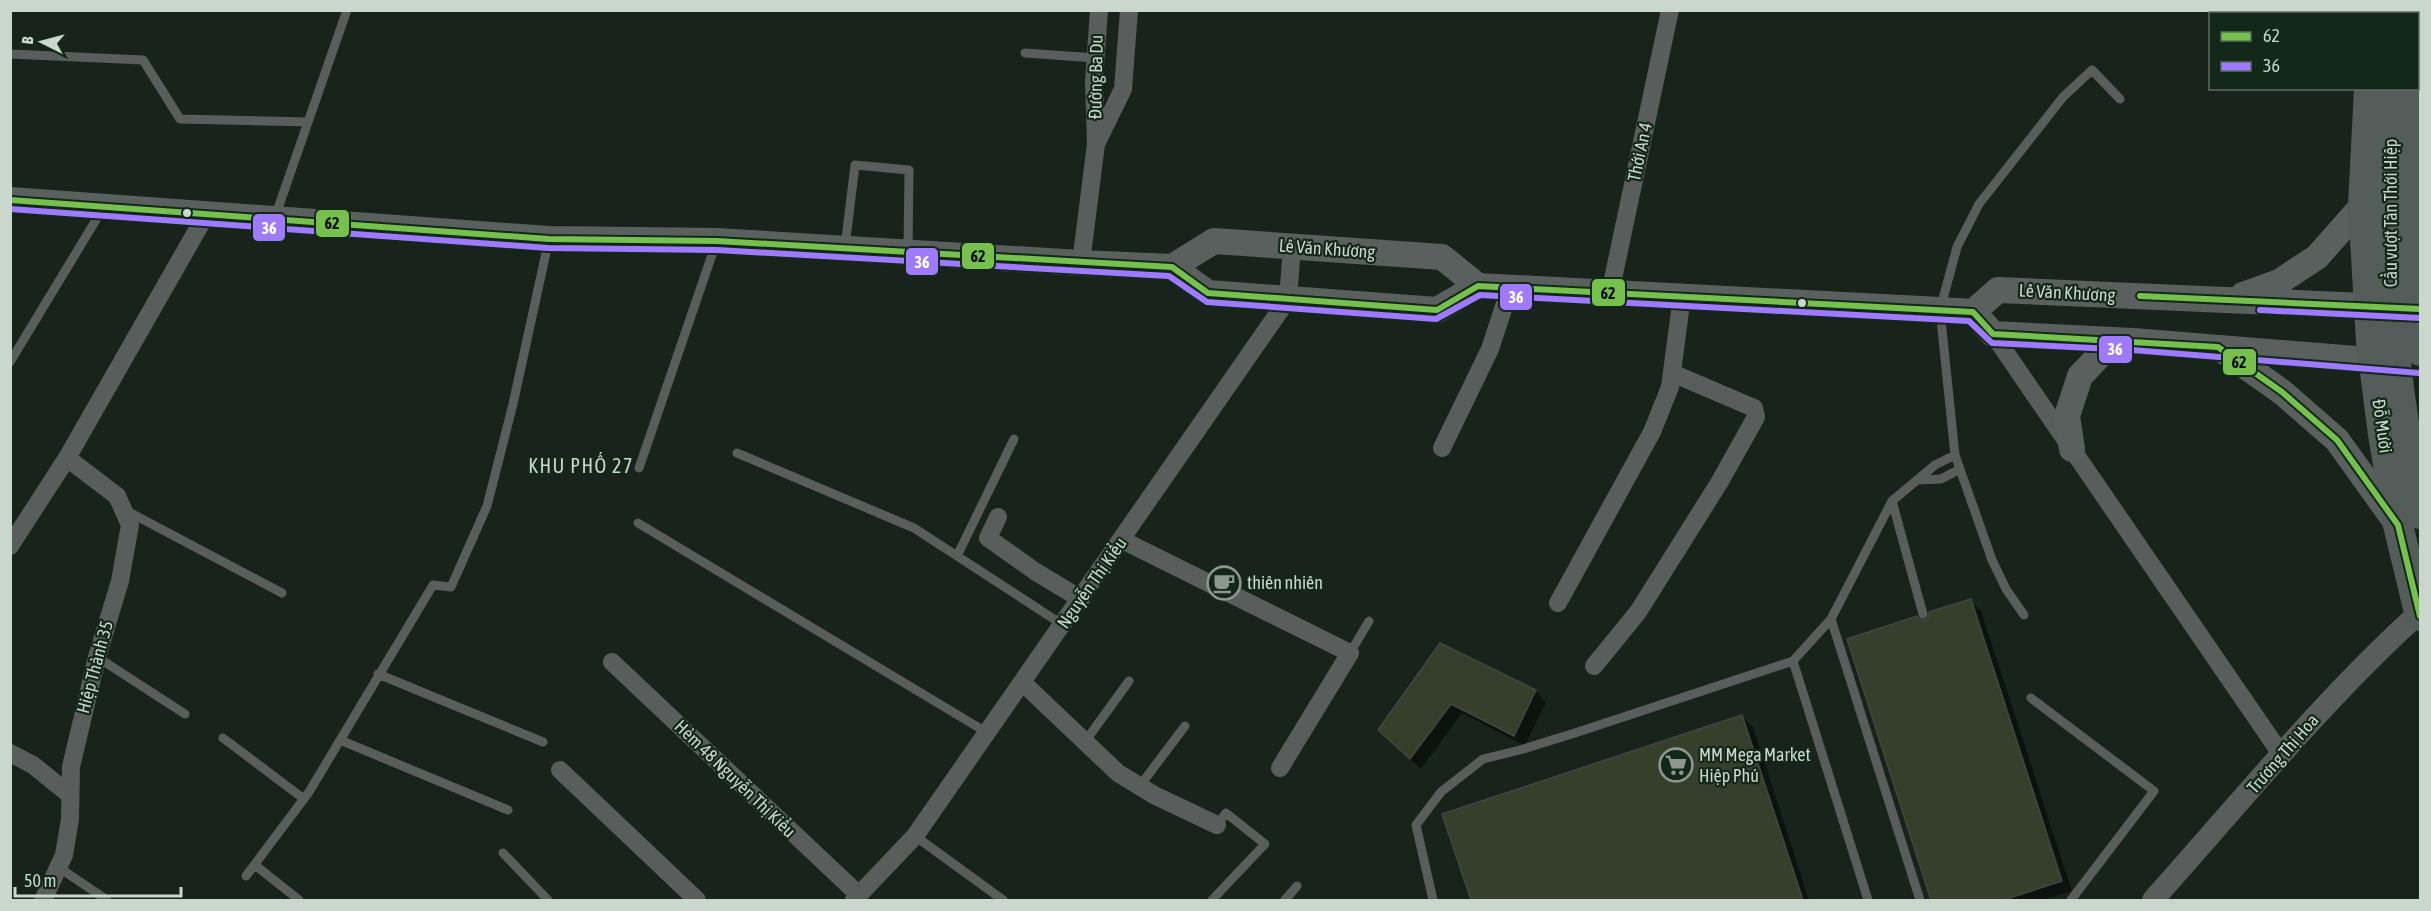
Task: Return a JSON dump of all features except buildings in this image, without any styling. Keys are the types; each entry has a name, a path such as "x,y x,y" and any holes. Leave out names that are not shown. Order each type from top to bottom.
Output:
{"highway":[{"name":"Cầu vượt Tân Thới Hiệp","path":"2421,75 2414,164 2415,247 2421,351"},
{"name":"Đỗ Mười","path":"2369,90 2364,219 2373,361 2383,434 2409,520 2420,614"},
{"name":"Cầu vượt Tân Thới Hiệp","path":"2394,90 2390,141 2391,329 2400,403 2409,520"},
{"path":"2364,219 2421,234"},
{"path":"2383,434 2421,430"}],"main road":[{"path":"10,200 275,217 549,239 717,241 1173,267 1208,293 1437,310 1478,286 1973,312 1993,334 2133,341 2421,364"},
{"path":"2230,300 2279,282 2317,257 2364,219"},
{"name":"Lê Văn Khương","path":"1173,267 1214,241 1442,257 1478,286"},
{"name":"Lê Văn Khương","path":"1973,312 1998,290 2421,309"},
{"path":"2072,449 2067,416 2080,376 2101,354 2133,341"},
{"path":"2218,347 2283,392 2337,441 2409,520"}],"street":[{"name":"Đường Ba Du","path":"1081,263 1096,144 1094,82 1099,10"},
{"name":"Đường Ba Du","path":"1096,144 1123,89 1129,10"},
{"name":"Thới An 4","path":"1610,293 1670,10"},
{"path":"10,546 67,458 207,213"},
{"path":"1288,299 1292,247"},
{"path":"1442,448 1490,349 1510,288"},
{"path":"1558,603 1652,432 1670,387 1682,296"},
{"name":"Nguyễn Thị Kiểu","path":"856,898 915,836 1288,299"},
{"path":"1993,334 2281,754"},
{"path":"1594,666 1638,612 1719,483 1756,417 1754,408 1672,373"},
{"name":"Hiệp Thành 35","path":"43,900 64,855 70,819 71,767 97,657 120,581 130,525 117,496 67,458"},
{"path":"998,517 988,538 1036,572 1081,599"},
{"path":"1122,540 1350,653 1280,768"},
{"name":"Trương Thị Hoa","path":"2153,900 2369,658 2420,614"},
{"name":"Hẻm 48 Nguyễn Thị Kiểu","path":"612,662 856,898"},
{"path":"1022,682 1118,773 1139,787 1217,825"},
{"path":"10,753 33,765 70,795"},
{"path":"560,770 697,900"}],"lane":[{"path":"275,217 347,10"},
{"path":"1025,53 1096,58"},
{"path":"10,54 143,60 180,119 308,122"},
{"path":"2024,615 2006,589 1992,560 1955,455 1940,310 1957,247 1980,204 2063,97 2092,70 2120,99"},
{"path":"845,249 855,165 909,170 908,253"},
{"path":"10,362 104,206"},
{"path":"246,876 304,799 433,585 451,587 487,506 513,404 549,239"},
{"path":"639,468 717,241"},
{"path":"957,556 1014,438"},
{"path":"737,453 914,528 1063,625"},
{"path":"1433,900 1416,825 1441,792 1483,759 1575,733 1793,661 1831,619 1892,501 1935,465 1955,455"},
{"path":"1918,480 1941,479 1960,469"},
{"path":"1892,501 1923,614"},
{"path":"122,508 282,593"},
{"path":"638,523 986,732"},
{"path":"1831,619 1920,900"},
{"path":"1350,653 1369,621"},
{"path":"97,657 185,714"},
{"path":"1793,661 1868,900"},
{"path":"378,674 543,742"},
{"path":"1084,743 1129,681"},
{"path":"2031,698 2154,790 2072,900"},
{"path":"1139,787 1185,726"},
{"path":"223,738 304,799"},
{"path":"340,740 508,810"},
{"path":"1212,900 1265,844 1226,813 1217,825"},
{"path":"915,836 1003,900"},
{"path":"503,853 548,900"},
{"path":"255,865 299,900"},
{"path":"58,867 107,900"},
{"path":"1285,900 1297,886"}],"transit line":[{"name":"62","path":"10,200 549,239 717,241 1172,267 1208,293 1437,310 1478,286 1973,312 1993,334 2218,347 2282,392 2337,440 2398,525 2420,616"},
{"name":"36","path":"10,209 548,248 717,250 1169,276 1207,302 1436,319 1480,295 1969,321 1992,343 2132,350 2419,373"},
{"name":"62","path":"2140,296 2420,309"},
{"name":"36","path":"2260,310 2420,318"}],"place":[{"name":"thiên nhiên","path":"1224,583"},
{"name":"MM Mega Market Hiệp Phú","path":"1676,765"}],"district":[{"name":"KHU PHỐ 27","path":"581,466"}]}
